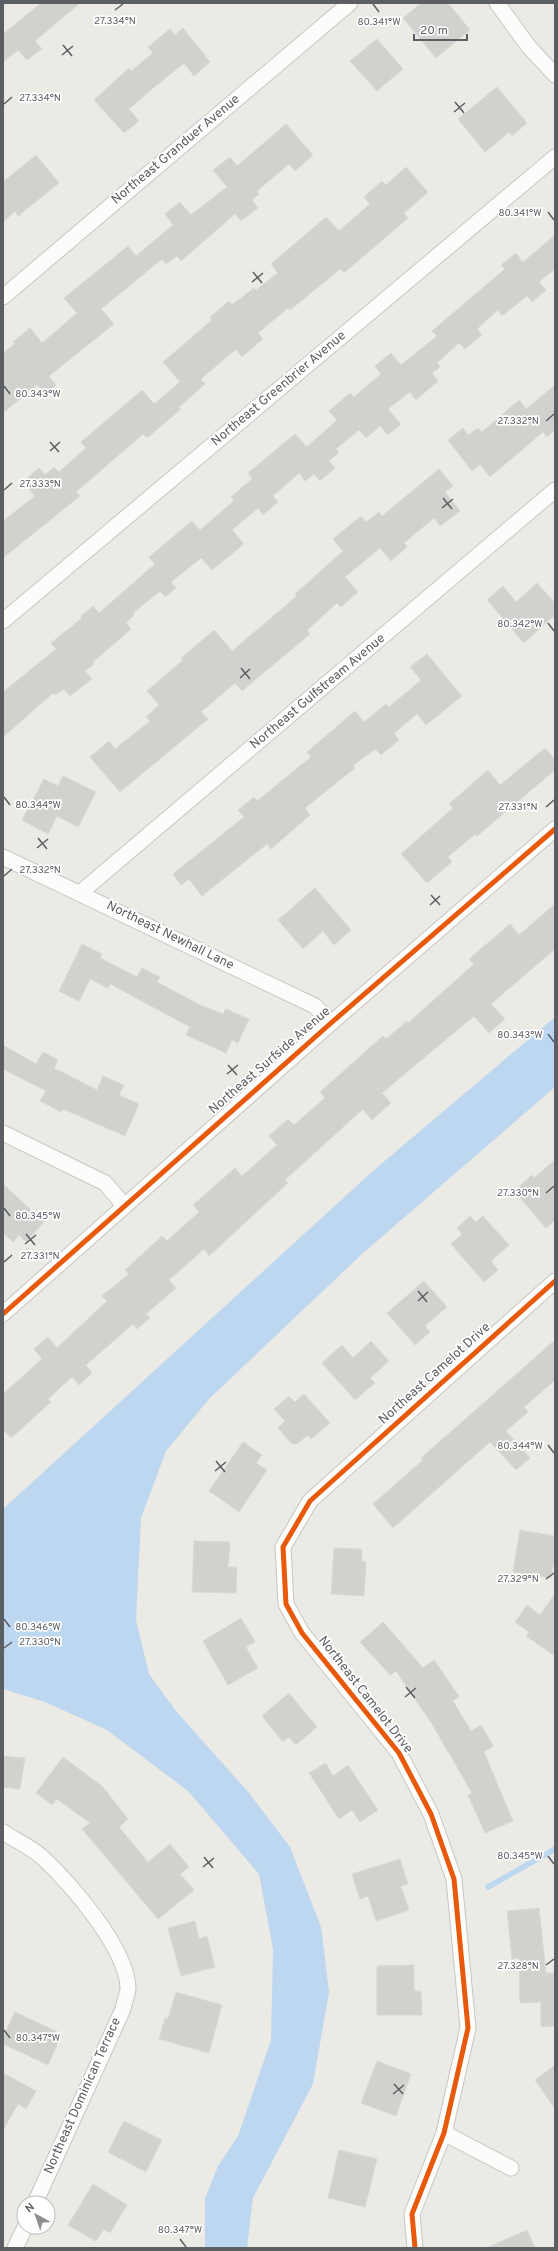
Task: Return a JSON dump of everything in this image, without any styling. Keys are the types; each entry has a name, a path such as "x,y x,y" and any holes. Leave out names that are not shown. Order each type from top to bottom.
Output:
{"street":[{"name":"Northeast Granduer Avenue","path":"3,297 350,3"},
{"path":"497,3 529,47 555,74"},
{"name":"Northeast Greenbrier Avenue","path":"3,621 555,158"},
{"name":"Northeast Gulfstream Avenue","path":"80,893 555,490"},
{"name":"Northeast Surfside Avenue","path":"3,1314 331,1022 555,829"},
{"name":"Northeast Newhall Lane","path":"3,857 315,1006 331,1022"},
{"path":"3,1133 105,1183 124,1205"},
{"name":"Northeast Camelot Drive","path":"415,2248 412,2214 444,2133 468,2028 454,1879 431,1814 399,1753 302,1633 286,1604 284,1547 310,1501 555,1281"},
{"name":"Northeast Dominican Terrace","path":"3,1832 41,1856 73,1890 111,1939 121,1960 128,1989 123,2009 39,2195"},
{"path":"444,2133 510,2168"},
{"path":"15,2248 21,2235"}],"water":[{"path":"555,1017 555,1087 362,1254 209,1399 166,1451 141,1518 136,1620 149,1674 176,1711 249,1793 290,1847 321,1927 329,1992 313,2084 253,2198 247,2248 205,2248 205,2199 218,2166 238,2136 271,2040 273,1949 259,1874 188,1791 107,1730 45,1702 3,1689 3,1509 374,1170"}],"building":[{"path":"41,3 80,3 35,41 42,49 27,60 18,50 3,62 3,34"},
{"path":"421,3 448,3 470,30 436,58 403,18"},
{"path":"183,28 210,62 194,76 184,63 152,89 129,109 139,121 124,133 94,100 129,68 131,71 153,53 148,47 170,29 175,35"},
{"path":"377,39 403,69 377,91 350,61"},
{"path":"497,87 527,123 512,136 509,132 485,152 458,119"},
{"path":"286,124 313,155 295,171 289,164 257,191 259,194 252,200 258,208 241,221 235,214 181,261 177,256 166,264 162,259 101,309 114,324 49,376 56,385 45,394 37,385 3,413 3,353 15,344 13,342 30,328 42,343 77,313 64,298 128,246 136,256 173,225 165,214 180,202 191,215 227,187 213,170 230,157 237,166"},
{"path":"36,155 59,183 18,216 15,211 3,222 3,182"},
{"path":"406,167 428,192 404,213 408,218 344,273 340,269 290,310 288,308 258,333 263,339 242,357 236,349 201,379 205,384 179,407 181,409 147,438 143,434 76,492 80,496 3,558 3,521 35,496 23,482 39,468 45,475 54,467 59,472 86,448 81,442 142,390 154,404 180,382 163,362 212,320 210,317 229,301 232,305 254,288 256,290 278,273 271,264 326,217 339,231 370,204 364,197 382,181 386,185"},
{"path":"555,235 555,269 539,282 546,290 532,302 527,296 502,316 498,310 477,329 482,335 465,349 459,343 437,363 440,367 432,373 438,381 416,400 410,392 388,409 401,424 388,435 380,426 366,438 359,430 336,449 339,452 329,461 335,468 320,481 314,474 305,481 299,473 273,496 278,502 263,515 258,508 232,530 244,544 212,570 201,558 171,582 176,588 165,597 160,591 133,613 134,615 126,623 131,629 93,662 94,664 85,671 92,679 70,696 64,689 55,695 53,693 3,737 3,692 56,649 51,643 82,618 81,616 93,606 99,613 155,564 149,557 192,521 200,530 234,501 231,497 252,479 248,473 295,434 307,447 337,420 329,411 350,393 354,397 381,374 375,366 391,353 401,365 437,336 432,331 505,269 501,265 516,253 523,262"},
{"path":"555,385 555,430 547,437 543,432 490,477 480,464 472,471 448,440 463,428 468,435 478,428 482,432 519,400 526,409"},
{"path":"439,469 453,486 445,492 460,511 440,526 434,518 404,543 407,547 391,561 380,548 345,577 358,592 341,607 337,603 307,630 310,634 242,691 235,683 201,712 208,719 120,792 90,757 109,741 115,749 150,721 146,717 159,705 147,691 183,660 181,658 214,630 232,651 297,596 295,594 343,551 333,539 361,516 366,522 379,512 382,516"},
{"path":"537,583 555,603 555,615 524,643 487,600 503,586 516,602"},
{"path":"427,654 462,696 426,725 417,714 394,733 399,740 381,755 375,749 353,766 355,768 305,808 310,815 271,849 267,844 202,896 189,879 181,885 173,874 244,817 238,810 254,797 257,801 311,757 307,752 355,711 364,722 386,704 389,707 421,680 410,667"},
{"path":"545,748 555,760 555,770 477,836 475,834 448,857 452,862 427,883 401,854 453,808 449,804 488,770 500,785"},
{"path":"63,776 96,792 78,827 57,816 48,834 22,820 44,779 58,786"},
{"path":"315,888 351,930 334,945 323,931 303,949 278,920"},
{"path":"555,904 555,949 491,1004 505,1019 489,1033 474,1016 382,1093 391,1103 372,1120 363,1109 285,1180 288,1183 209,1256 204,1249 169,1280 176,1288 146,1314 150,1318 137,1329 133,1324 86,1365 92,1373 79,1385 72,1377 48,1399 51,1402 11,1438 3,1429 3,1394 42,1359 34,1349 48,1337 57,1348 107,1301 102,1296 129,1274 125,1270 162,1236 167,1241 199,1212 193,1205 235,1168 242,1176 277,1145 269,1136 288,1119 294,1125 325,1098 320,1092 383,1036 386,1039 407,1021 408,1023 474,964 469,959 510,924 519,935"},
{"path":"82,944 102,954 100,958 137,977 142,968 160,977 157,982 200,1005 223,1014 226,1009 249,1019 238,1043 232,1040 226,1053 186,1035 190,1027 110,984 108,988 90,979 79,1001 59,991"},
{"path":"3,1045 36,1064 43,1052 58,1060 54,1068 97,1090 103,1076 124,1085 119,1095 139,1104 125,1136 63,1109 61,1112 40,1101 46,1091 3,1069"},
{"path":"555,1160 555,1220 546,1228 514,1191 532,1175 534,1178"},
{"path":"3,1184 44,1222 26,1242 19,1235 13,1242 3,1233"},
{"path":"470,1216 476,1222 483,1216 509,1245 491,1261 498,1270 484,1282 451,1244 462,1234 457,1228"},
{"path":"424,1281 447,1307 425,1326 430,1332 415,1345 387,1313"},
{"path":"555,1340 555,1380 524,1407 528,1412 506,1431 530,1458 516,1470 490,1442 393,1528 373,1504 423,1460 421,1458"},
{"path":"371,1341 389,1361 370,1378 375,1383 355,1400 322,1363 342,1345 353,1358"},
{"path":"304,1394 330,1423 311,1439 308,1435 297,1444 292,1444 278,1428 285,1421 274,1409 289,1396 295,1402"},
{"path":"243,1442 262,1455 256,1463 267,1470 239,1512 209,1491"},
{"path":"520,1530 555,1536 555,1555 551,1578 513,1572"},
{"path":"194,1541 230,1542 228,1567 237,1567 236,1593 192,1592"},
{"path":"334,1548 362,1549 362,1561 366,1562 364,1596 331,1594"},
{"path":"555,1594 555,1656 526,1636 529,1632 515,1622 527,1605 540,1615"},
{"path":"241,1618 255,1642 246,1647 258,1668 228,1685 203,1641"},
{"path":"383,1622 423,1668 434,1660 459,1696 453,1701 471,1731 481,1725 493,1746 484,1752 513,1821 485,1833 468,1795 472,1793 432,1724 396,1671 390,1675 360,1642"},
{"path":"289,1693 317,1727 296,1745 289,1737 283,1742 262,1716"},
{"path":"3,1756 25,1758 20,1789 3,1787"},
{"path":"63,1757 102,1786 128,1819 119,1827 148,1862 170,1844 189,1867 180,1874 194,1890 158,1919 82,1829 90,1823 57,1799 52,1805 36,1793"},
{"path":"326,1763 333,1776 348,1765 378,1810 360,1822 352,1810 339,1819 309,1773"},
{"path":"400,1859 408,1884 401,1886 409,1910 376,1921 368,1896 360,1899 352,1874"},
{"path":"539,1908 546,1973 555,1973 555,2026 541,2027 541,2002 520,2003 519,1958 512,1959 507,1911"},
{"path":"195,1921 199,1939 207,1936 215,1967 181,1976 168,1928"},
{"path":"414,1965 414,1991 421,1991 422,2015 377,2015 377,1966"},
{"path":"176,1992 222,2005 209,2053 159,2039 165,2018 168,2019"},
{"path":"15,2012 62,2034 48,2065 3,2044 3,2037"},
{"path":"377,2061 411,2074 396,2116 361,2103"},
{"path":"555,2065 555,2109 535,2080"},
{"path":"3,2073 36,2091 26,2109 18,2104 3,2130"},
{"path":"124,2121 162,2140 146,2172 108,2152"},
{"path":"339,2150 377,2159 365,2207 328,2198"},
{"path":"93,2184 127,2205 110,2233 104,2229 96,2241 68,2225"},
{"path":"527,2230 535,2248 486,2248"}],"waterway":[{"path":"488,1887 555,1849"}],"cycle path":[{"path":"3,1314 331,1023 555,829"},
{"path":"415,2248 412,2214 444,2133 468,2028 454,1879 431,1814 399,1753 302,1633 286,1604 283,1547 310,1501 555,1281"}]}
